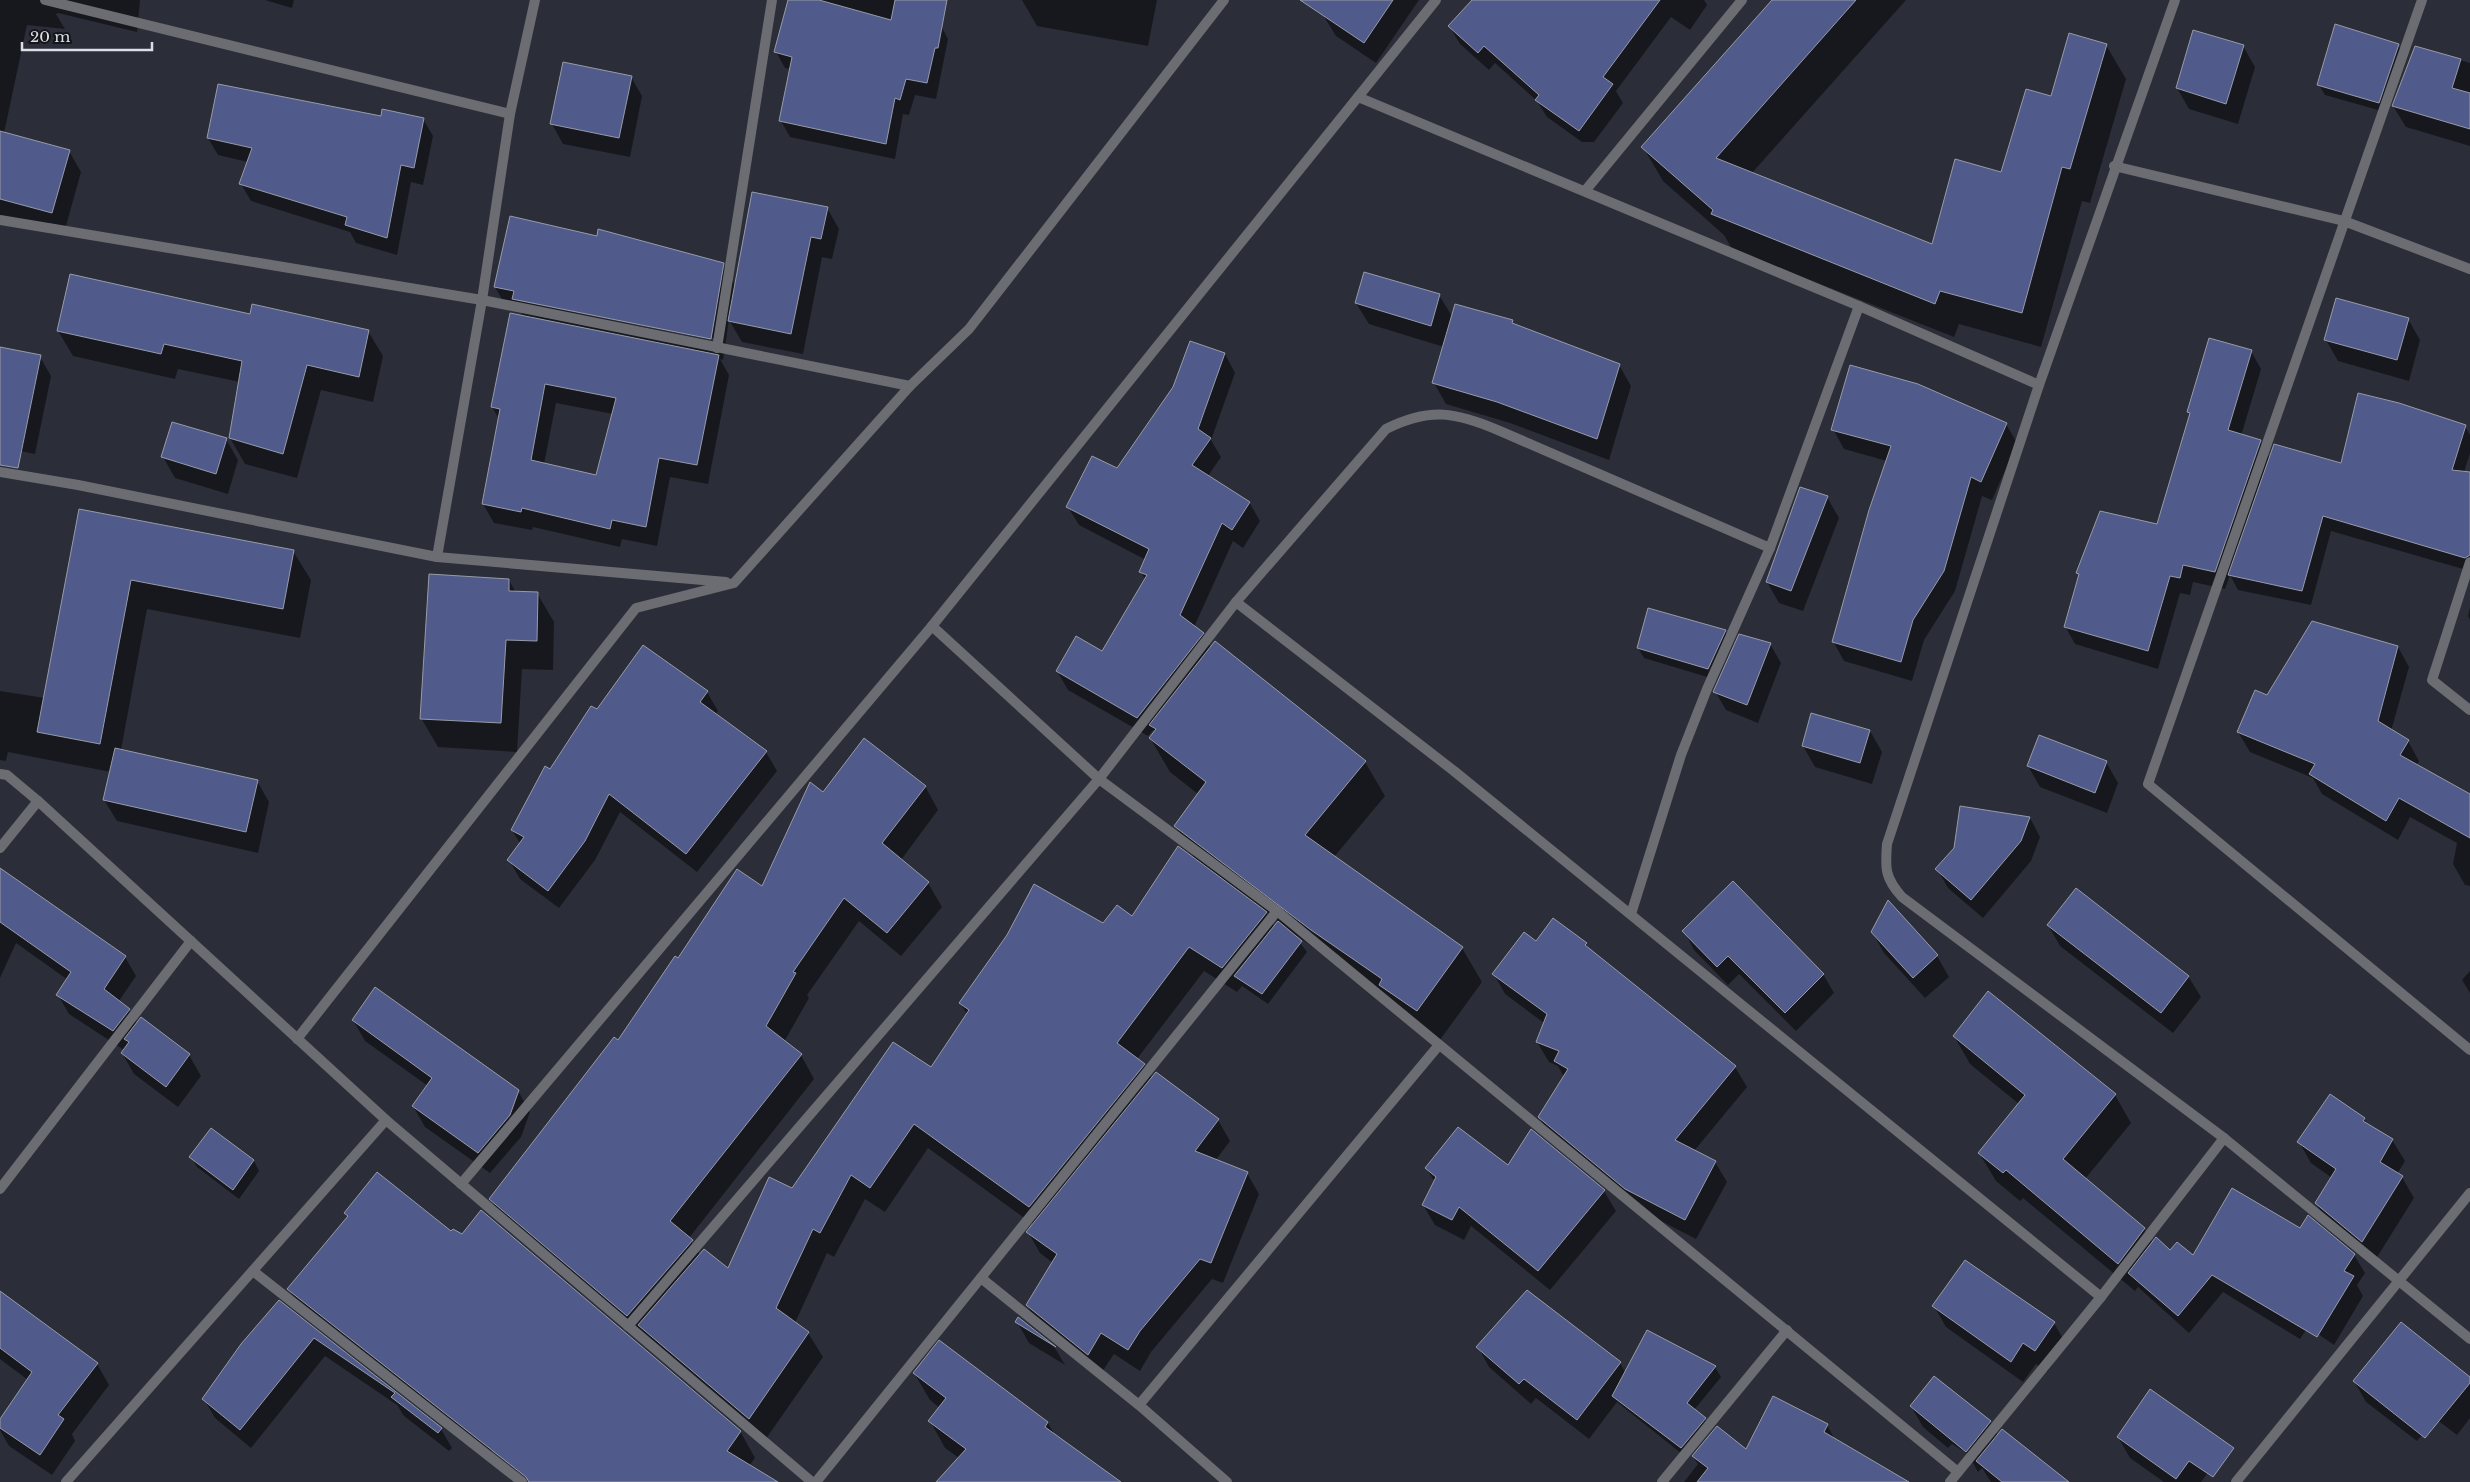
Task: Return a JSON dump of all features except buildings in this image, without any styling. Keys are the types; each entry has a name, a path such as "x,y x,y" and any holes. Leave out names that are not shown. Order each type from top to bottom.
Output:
{"street":[{"path":"45,0 510,114"},
{"path":"437,557 482,300 510,114 534,0"},
{"path":"717,348 772,0"},
{"path":"297,1039 636,608 734,583 910,386 969,329 1224,0"},
{"path":"461,1184 932,626 1436,0"},
{"path":"1585,191 1742,0"},
{"path":"2175,0 2114,166 2039,385 1887,844 1886,866 1890,884 1902,897 2224,1138 2470,1339"},
{"path":"2422,0 2148,784 2470,1050"},
{"path":"1358,97 1859,306 2039,385"},
{"path":"2114,166 2344,221 2470,269"},
{"path":"0,220 482,300 910,386"},
{"path":"1631,914 1681,755 1707,690 1770,548 1859,306"},
{"path":"628,1326 1099,779 1236,602 1386,429 1408,418 1431,413 1456,414 1770,548"},
{"path":"0,472 78,485 437,557 734,583"},
{"path":"2470,562 2432,680 2470,710"},
{"path":"1236,602 1377,709 2101,1297"},
{"path":"932,626 1099,779 1277,911 1958,1472"},
{"path":"0,774 7,775 38,801 386,1120 812,1482"},
{"path":"0,848 38,801"},
{"path":"816,1482 1277,911"},
{"path":"0,1189 191,941"},
{"path":"1139,1405 1439,1045"},
{"path":"66,1482 386,1120"},
{"path":"1950,1482 2101,1297 2224,1138"},
{"path":"2236,1482 2470,1193"},
{"path":"253,1271 522,1482"},
{"path":"981,1278 1139,1405 1226,1482"},
{"path":"1662,1482 1787,1330"}]}
